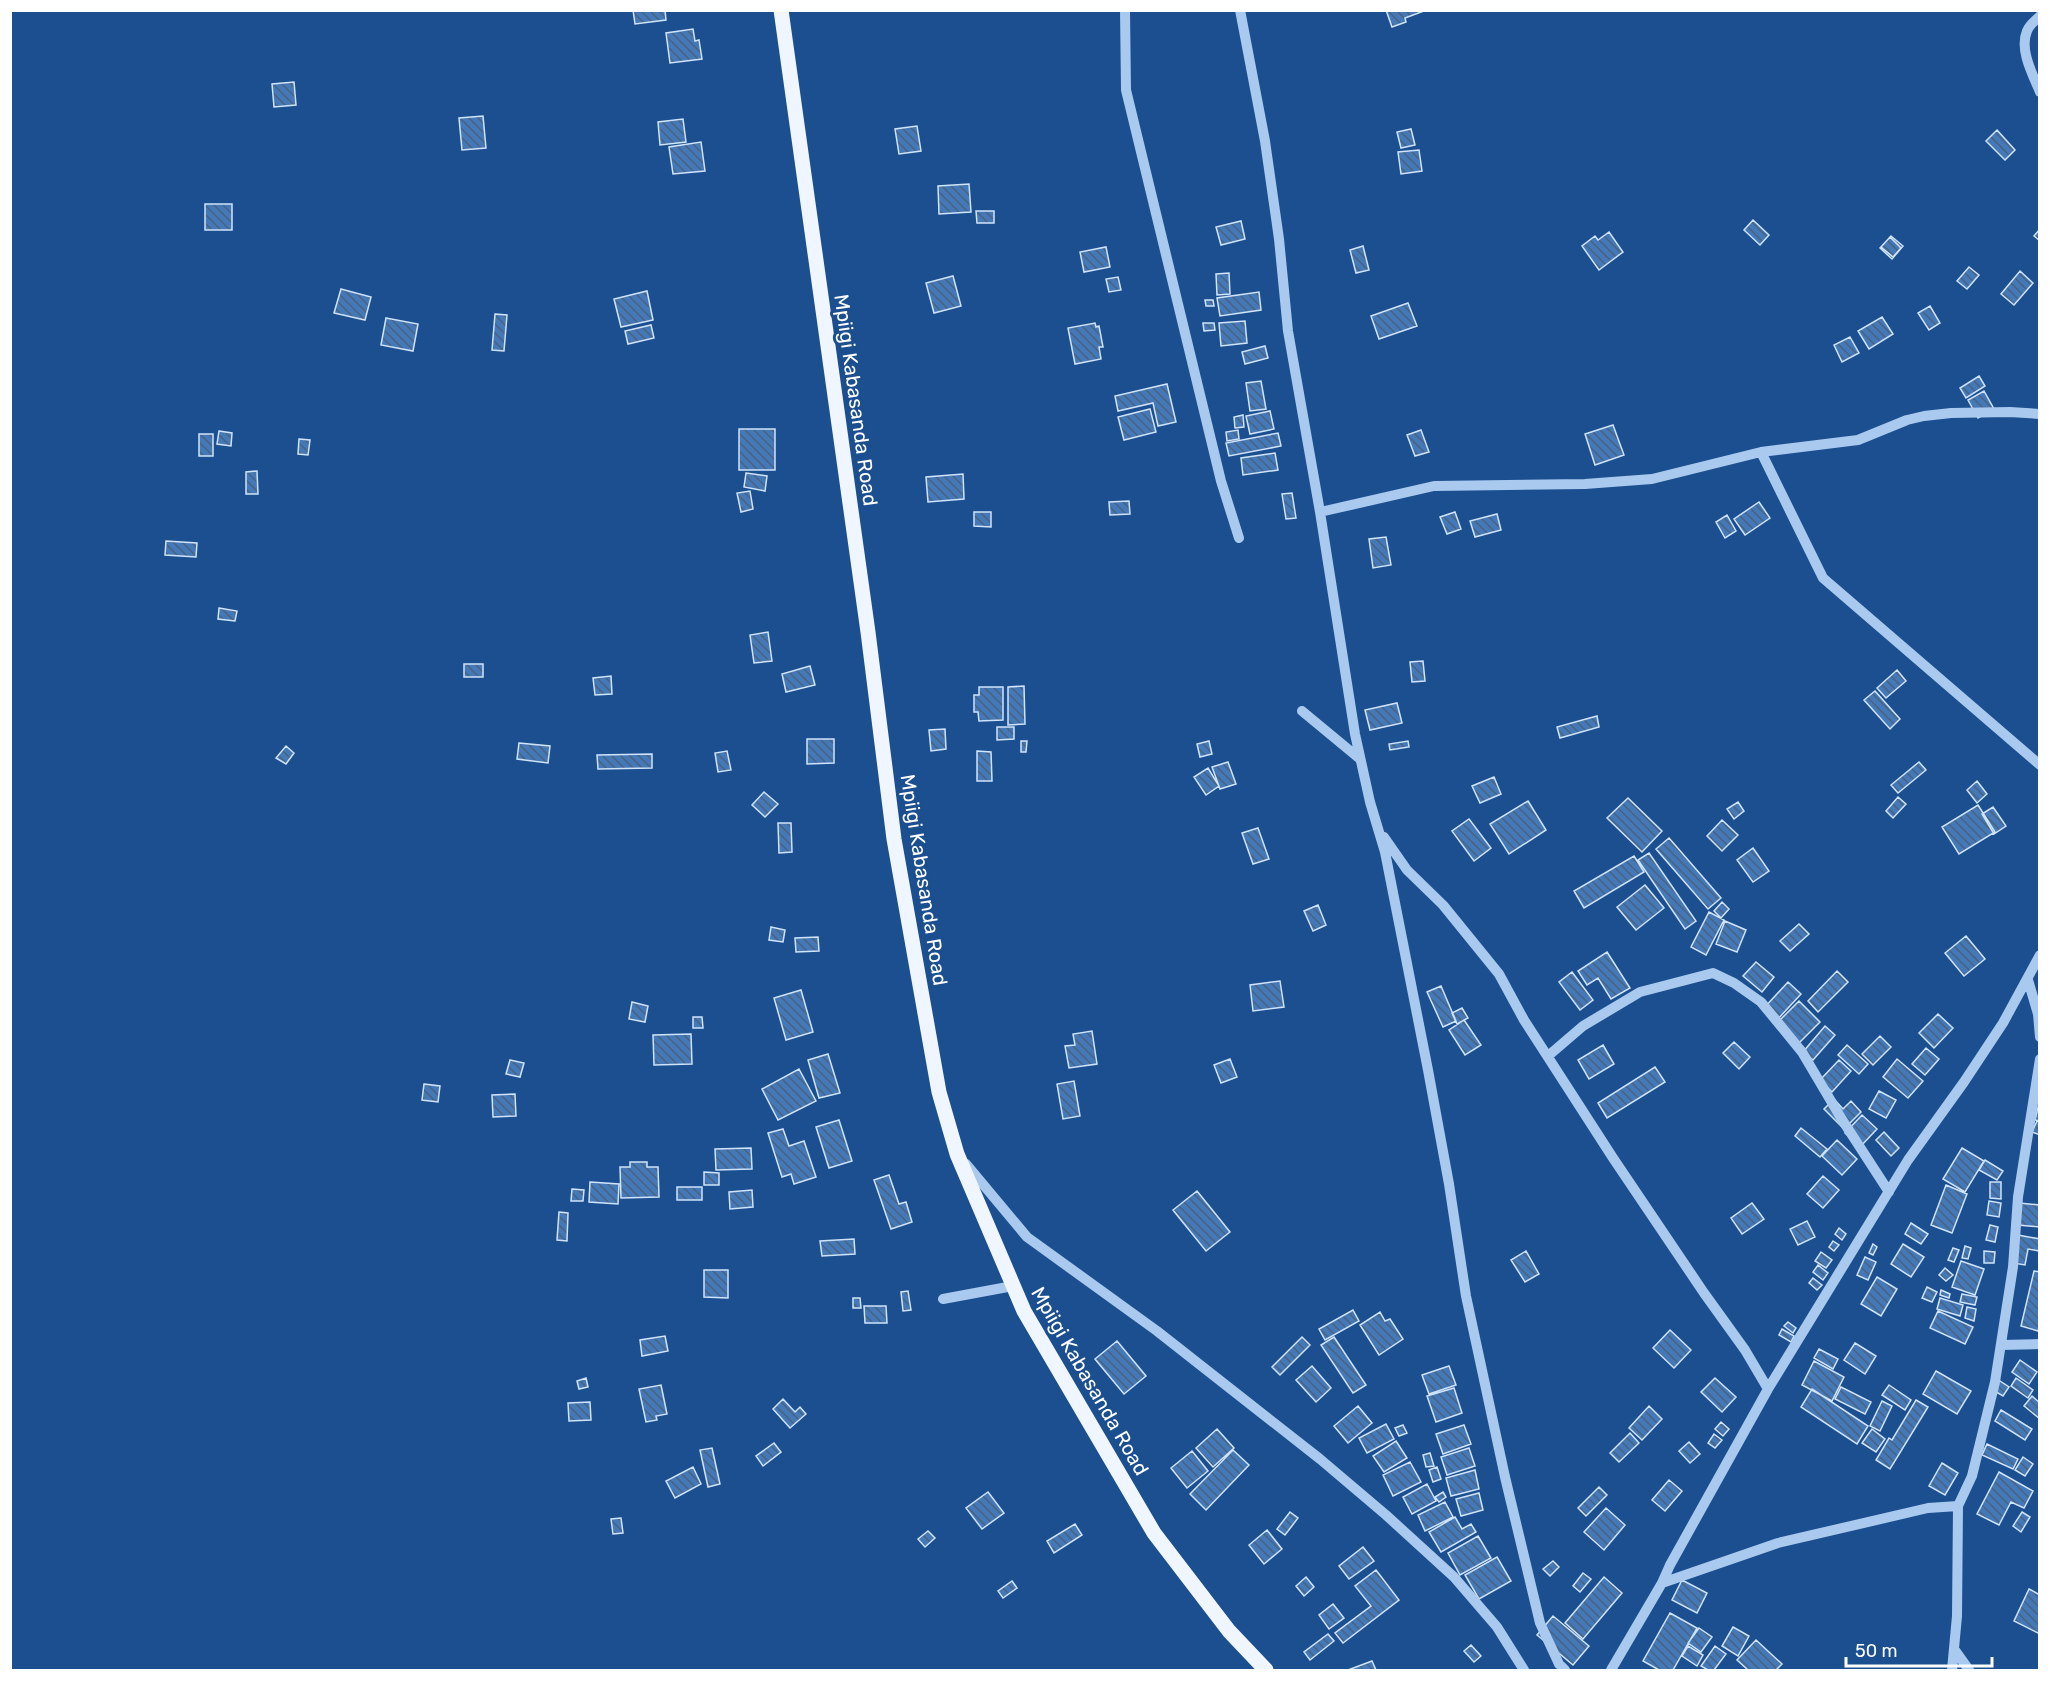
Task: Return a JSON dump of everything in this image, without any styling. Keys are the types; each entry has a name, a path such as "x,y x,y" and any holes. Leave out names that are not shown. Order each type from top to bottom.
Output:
{"main road":[{"name":"Mpiigi Kabasanda Road","path":"781,10 868,632 894,839 939,1092 957,1154 1024,1311 1154,1533 1229,1631 1266,1671"}],"street":[{"path":"1125,10 1126,90 1221,481 1239,538"},
{"path":"1240,10 1265,141 1279,239 1288,331 1320,512 1354,734 1370,802 1380,832 1428,1070 1466,1296 1505,1477 1540,1623 1559,1664 1565,1671"},
{"path":"2040,16 2028,28 2025,39 2026,54 2040,92"},
{"path":"1320,512 1434,486 1584,484 1652,478 1761,452 1858,440 1923,416 1963,413 2040,414"},
{"path":"1761,452 1823,578 2040,765"},
{"path":"1302,711 1360,759"},
{"path":"1380,832 1407,870 1443,905 1499,974 1524,1020 1613,1158 1745,1350 1768,1389"},
{"path":"1611,1671 1768,1389 1908,1160 1996,1033 2028,980 2040,955"},
{"path":"1548,1056 1583,1026 1640,992 1713,973 1734,983 1761,1002 1802,1052 1888,1192"},
{"path":"2028,980 2038,1014 2040,1037"},
{"path":"1952,1671 1957,1616 1958,1506 1972,1476 1995,1382 2013,1267 2018,1197 2040,1059"},
{"path":"957,1154 1027,1237 1157,1331 1320,1459 1454,1577 1497,1628 1524,1671"},
{"path":"943,1299 1013,1286"},
{"path":"2001,1345 2040,1344"},
{"path":"1662,1583 1778,1542 1928,1508 1958,1506"},
{"path":"1954,1649 1969,1671"}],"building":[{"path":"633,10 665,10 666,20 635,24"},
{"path":"1386,10 1424,11 1405,18 1406,22 1392,27"},
{"path":"693,29 695,41 699,40 702,59 670,63 666,33"},
{"path":"294,82 296,105 274,107 272,84"},
{"path":"483,116 486,148 462,150 459,118"},
{"path":"683,119 686,142 660,145 658,122"},
{"path":"917,126 921,151 899,154 895,129"},
{"path":"1411,129 1415,145 1401,148 1397,132"},
{"path":"1997,130 2015,150 2005,160 1986,141"},
{"path":"701,142 705,171 673,174 669,147"},
{"path":"1419,150 1422,171 1401,174 1398,152"},
{"path":"969,184 971,212 939,214 938,186"},
{"path":"205,204 232,204 232,230 205,230"},
{"path":"976,211 994,211 994,223 977,223"},
{"path":"1753,220 1769,235 1760,245 1744,230"},
{"path":"1241,221 1245,239 1221,245 1216,227"},
{"path":"2040,229 2040,241 2034,236"},
{"path":"1609,232 1623,252 1599,270 1582,246 1595,236 1598,240"},
{"path":"1891,236 1903,246 1892,259 1880,248"},
{"path":"1890,237 1901,248 1893,257 1881,247"},
{"path":"1363,246 1369,270 1356,273 1350,250"},
{"path":"1106,247 1110,267 1084,272 1080,252"},
{"path":"1969,267 1979,275 1967,289 1957,281"},
{"path":"2020,271 2033,283 2014,305 2001,294"},
{"path":"1229,273 1230,294 1217,295 1216,274"},
{"path":"953,276 961,306 934,313 926,283"},
{"path":"1118,277 1121,290 1109,292 1106,279"},
{"path":"341,289 371,297 365,320 334,313"},
{"path":"647,291 653,320 621,327 614,299"},
{"path":"1259,292 1261,310 1220,316 1217,298"},
{"path":"1205,300 1213,300 1214,306 1206,306"},
{"path":"1408,303 1417,326 1379,339 1371,316"},
{"path":"1930,306 1940,323 1929,330 1918,313"},
{"path":"495,314 507,315 504,351 492,350"},
{"path":"1882,317 1893,334 1869,349 1858,331"},
{"path":"386,318 418,324 413,351 381,345"},
{"path":"1245,321 1247,343 1221,346 1219,323"},
{"path":"1095,323 1096,327 1099,326 1103,347 1099,347 1101,359 1075,364 1068,328"},
{"path":"1203,323 1214,323 1215,330 1204,331"},
{"path":"651,325 654,338 628,344 625,331"},
{"path":"1850,337 1859,353 1842,362 1834,345"},
{"path":"1265,346 1268,358 1245,364 1242,352"},
{"path":"1979,376 1985,386 1966,398 1960,388"},
{"path":"1261,381 1266,409 1250,411 1246,383"},
{"path":"1167,384 1176,422 1158,426 1153,403 1118,411 1115,396"},
{"path":"1984,391 1994,409 1978,418 1968,400"},
{"path":"1150,409 1156,432 1124,440 1118,417"},
{"path":"1270,411 1274,429 1250,434 1246,416"},
{"path":"1243,415 1244,427 1235,428 1234,417"},
{"path":"1613,425 1624,455 1595,465 1585,434"},
{"path":"739,429 775,429 775,470 739,470"},
{"path":"1238,430 1239,439 1227,441 1226,432"},
{"path":"1421,430 1429,452 1415,456 1407,435"},
{"path":"219,431 232,433 231,446 217,444"},
{"path":"1278,433 1281,446 1229,456 1226,443"},
{"path":"199,434 213,434 213,456 199,456"},
{"path":"299,439 310,440 308,455 298,454"},
{"path":"1275,453 1278,470 1243,475 1241,458"},
{"path":"257,471 258,494 246,494 246,472"},
{"path":"746,473 767,476 765,491 744,487"},
{"path":"963,474 964,499 928,502 926,477"},
{"path":"750,491 753,509 741,512 737,493"},
{"path":"1292,493 1296,518 1286,519 1282,494"},
{"path":"1129,501 1130,514 1110,515 1109,502"},
{"path":"1759,502 1770,518 1745,535 1734,519"},
{"path":"974,512 991,512 991,527 974,526"},
{"path":"1455,512 1461,529 1447,534 1440,517"},
{"path":"1497,514 1501,530 1475,537 1470,521"},
{"path":"1727,515 1736,531 1725,538 1716,522"},
{"path":"1386,537 1391,565 1373,568 1369,539"},
{"path":"166,541 197,543 196,557 165,555"},
{"path":"219,608 237,611 235,621 218,619"},
{"path":"768,632 772,661 754,663 750,635"},
{"path":"1423,661 1425,681 1412,682 1410,662"},
{"path":"464,664 483,664 483,677 464,677"},
{"path":"810,666 815,685 786,692 782,674"},
{"path":"1897,670 1906,681 1886,698 1877,688"},
{"path":"611,676 612,694 595,695 593,678"},
{"path":"1024,686 1025,724 1008,725 1008,687"},
{"path":"979,687 1003,687 1003,720 979,721 978,712 974,712 974,695 979,695"},
{"path":"1875,691 1900,719 1890,729 1864,700"},
{"path":"1397,703 1402,723 1370,730 1365,710"},
{"path":"1597,716 1599,727 1560,738 1557,727"},
{"path":"997,727 1014,727 1014,739 997,740"},
{"path":"945,729 946,749 931,751 929,730"},
{"path":"807,739 834,739 834,763 807,764"},
{"path":"1021,741 1027,741 1026,752 1021,752"},
{"path":"1209,741 1212,754 1200,757 1197,744"},
{"path":"1408,741 1409,747 1390,750 1389,744"},
{"path":"519,743 550,746 548,763 517,759"},
{"path":"286,746 294,753 286,764 276,758"},
{"path":"727,751 731,770 718,772 715,753"},
{"path":"977,751 991,752 992,781 977,781"},
{"path":"652,754 652,768 598,769 597,755"},
{"path":"1228,762 1236,784 1220,789 1212,767"},
{"path":"1919,762 1926,770 1898,793 1891,785"},
{"path":"1208,768 1219,786 1206,795 1194,777"},
{"path":"1494,777 1501,794 1480,803 1472,786"},
{"path":"1977,781 1987,794 1977,803 1967,790"},
{"path":"764,792 778,804 765,817 752,805"},
{"path":"1898,797 1906,804 1893,818 1886,811"},
{"path":"1628,798 1662,831 1642,852 1607,818"},
{"path":"1528,801 1546,830 1509,854 1490,824"},
{"path":"1738,802 1744,811 1734,819 1727,809"},
{"path":"1978,805 1995,832 1959,854 1942,827"},
{"path":"1993,807 2006,826 1994,834 1982,814"},
{"path":"1469,819 1491,848 1474,861 1452,831"},
{"path":"1722,820 1738,835 1722,851 1707,836"},
{"path":"778,823 791,823 792,852 779,853"},
{"path":"1258,828 1269,859 1253,864 1242,833"},
{"path":"1669,838 1721,898 1708,909 1656,849"},
{"path":"1753,848 1769,871 1753,882 1737,860"},
{"path":"1649,853 1696,921 1685,929 1638,860"},
{"path":"1634,856 1644,872 1584,908 1574,891"},
{"path":"1645,885 1664,908 1636,930 1617,907"},
{"path":"1722,902 1729,909 1721,918 1714,911"},
{"path":"1318,905 1326,925 1313,931 1304,911"},
{"path":"1709,912 1724,920 1706,955 1691,947"},
{"path":"1725,921 1746,930 1737,952 1716,944"},
{"path":"1799,924 1809,934 1790,951 1780,941"},
{"path":"771,927 785,930 783,942 769,940"},
{"path":"1966,936 1985,959 1964,976 1945,953"},
{"path":"818,937 819,951 796,952 795,938"},
{"path":"1607,952 1630,988 1611,999 1598,978 1587,985 1578,971"},
{"path":"1756,962 1774,977 1762,992 1743,976"},
{"path":"1837,971 1848,982 1818,1012 1808,1001"},
{"path":"1572,972 1593,1000 1580,1010 1559,982"},
{"path":"1280,981 1284,1007 1253,1011 1250,985"},
{"path":"1788,982 1801,994 1777,1020 1764,1008"},
{"path":"1441,986 1456,1021 1443,1027 1427,992"},
{"path":"801,990 813,1032 786,1040 774,998"},
{"path":"1799,1001 1820,1022 1799,1043 1778,1022"},
{"path":"632,1002 648,1006 645,1022 629,1019"},
{"path":"1462,1008 1468,1018 1457,1024 1452,1013"},
{"path":"1938,1014 1953,1028 1934,1048 1919,1033"},
{"path":"693,1017 702,1017 703,1028 693,1028"},
{"path":"1464,1020 1481,1045 1465,1055 1449,1030"},
{"path":"1825,1026 1835,1035 1813,1060 1803,1052"},
{"path":"1092,1031 1097,1064 1069,1068 1065,1046 1075,1045 1073,1034"},
{"path":"691,1034 692,1064 654,1065 653,1035"},
{"path":"1880,1036 1891,1047 1873,1065 1862,1054"},
{"path":"1734,1042 1750,1057 1739,1069 1723,1053"},
{"path":"1603,1045 1614,1064 1589,1079 1578,1060"},
{"path":"1847,1045 1868,1064 1859,1074 1838,1055"},
{"path":"1926,1048 1939,1059 1925,1075 1912,1064"},
{"path":"828,1054 840,1093 819,1098 808,1060"},
{"path":"1230,1059 1237,1077 1221,1083 1214,1065"},
{"path":"1897,1059 1923,1081 1908,1098 1883,1077"},
{"path":"510,1060 524,1063 520,1077 506,1074"},
{"path":"1839,1060 1851,1071 1832,1092 1820,1080"},
{"path":"1655,1067 1665,1082 1607,1118 1598,1103"},
{"path":"799,1069 816,1101 778,1120 762,1089"},
{"path":"1074,1081 1080,1116 1063,1119 1057,1084"},
{"path":"424,1084 440,1086 438,1102 422,1100"},
{"path":"1879,1091 1896,1100 1886,1118 1869,1109"},
{"path":"515,1094 516,1116 493,1117 492,1095"},
{"path":"1834,1099 1843,1109 1851,1101 1861,1112 1844,1129 1824,1109"},
{"path":"2040,1099 2040,1121 2035,1120"},
{"path":"1862,1115 1877,1129 1860,1147 1845,1133"},
{"path":"839,1120 852,1161 829,1168 816,1127"},
{"path":"2037,1121 2040,1122 2040,1135 2032,1132"},
{"path":"1801,1128 1827,1149 1820,1157 1795,1136"},
{"path":"783,1129 789,1146 804,1141 816,1177 794,1184 791,1174 782,1177 768,1133"},
{"path":"1884,1132 1899,1148 1891,1156 1876,1140"},
{"path":"1837,1140 1857,1159 1842,1175 1822,1156"},
{"path":"751,1148 752,1169 716,1170 715,1149"},
{"path":"1962,1148 1984,1161 1965,1192 1943,1179"},
{"path":"1985,1160 2003,1171 1997,1180 1979,1170"},
{"path":"630,1162 647,1162 647,1167 658,1167 659,1197 621,1198 620,1167 630,1167"},
{"path":"704,1172 719,1173 719,1185 704,1185"},
{"path":"889,1175 899,1204 906,1202 912,1222 891,1229 874,1180"},
{"path":"1823,1176 1839,1190 1823,1208 1807,1194"},
{"path":"590,1182 619,1184 618,1204 589,1202"},
{"path":"1990,1182 2001,1182 2001,1199 1990,1198"},
{"path":"1946,1185 1967,1194 1952,1233 1931,1225"},
{"path":"677,1187 702,1187 702,1200 677,1200"},
{"path":"572,1189 584,1190 583,1201 571,1201"},
{"path":"752,1190 753,1207 730,1209 729,1192"},
{"path":"1197,1191 1230,1232 1206,1251 1173,1210"},
{"path":"1989,1201 2001,1203 1999,1217 1987,1215"},
{"path":"1752,1203 1764,1219 1742,1234 1731,1218"},
{"path":"2019,1203 2040,1205 2040,1227 2018,1225"},
{"path":"559,1212 568,1213 567,1241 557,1240"},
{"path":"1807,1221 1815,1237 1798,1245 1790,1229"},
{"path":"1911,1223 1928,1234 1921,1244 1905,1234"},
{"path":"1990,1225 1998,1227 1995,1242 1986,1240"},
{"path":"1839,1228 1846,1234 1842,1240 1835,1234"},
{"path":"2018,1235 2040,1239 2040,1251 2028,1249 2025,1265 2013,1263"},
{"path":"854,1239 855,1254 822,1256 820,1241"},
{"path":"1833,1241 1839,1245 1834,1251 1829,1247"},
{"path":"1873,1244 1877,1247 1873,1255 1869,1253"},
{"path":"1903,1244 1924,1257 1911,1277 1891,1264"},
{"path":"1965,1246 1971,1248 1968,1259 1962,1258"},
{"path":"1953,1248 1959,1250 1954,1262 1948,1260"},
{"path":"1526,1251 1539,1274 1525,1282 1511,1260"},
{"path":"1984,1251 1995,1252 1994,1263 1984,1263"},
{"path":"1821,1252 1832,1260 1826,1268 1815,1261"},
{"path":"1865,1257 1876,1262 1868,1280 1857,1275"},
{"path":"1961,1261 1984,1269 1975,1295 1952,1287"},
{"path":"1818,1265 1828,1273 1823,1280 1813,1272"},
{"path":"1945,1268 1953,1275 1946,1281 1939,1275"},
{"path":"704,1270 728,1270 728,1298 704,1297"},
{"path":"2034,1271 2040,1272 2038,1331 2021,1326"},
{"path":"1877,1277 1897,1289 1881,1316 1861,1304"},
{"path":"1813,1278 1822,1285 1817,1290 1809,1283"},
{"path":"1927,1287 1937,1292 1932,1302 1922,1298"},
{"path":"1941,1290 1950,1294 1949,1298 1940,1295"},
{"path":"908,1291 911,1310 903,1311 901,1292"},
{"path":"1962,1294 1977,1297 1975,1305 1960,1302"},
{"path":"853,1298 860,1298 861,1308 853,1308"},
{"path":"1940,1298 1963,1305 1960,1316 1937,1309"},
{"path":"864,1306 886,1306 887,1323 865,1323"},
{"path":"1967,1307 1976,1309 1974,1321 1965,1318"},
{"path":"1353,1310 1359,1321 1325,1340 1319,1329"},
{"path":"1938,1311 1973,1327 1965,1344 1930,1328"},
{"path":"1380,1312 1385,1321 1390,1319 1403,1339 1379,1355 1360,1325"},
{"path":"1788,1322 1796,1328 1793,1333 1784,1326"},
{"path":"1782,1329 1794,1336 1791,1342 1779,1335"},
{"path":"1670,1330 1691,1350 1674,1368 1653,1348"},
{"path":"665,1336 668,1351 642,1356 640,1340"},
{"path":"1302,1337 1310,1345 1280,1375 1272,1367"},
{"path":"1334,1337 1366,1385 1353,1393 1321,1345"},
{"path":"1117,1341 1146,1376 1124,1394 1095,1359"},
{"path":"1855,1343 1876,1356 1865,1374 1844,1360"},
{"path":"1819,1349 1838,1359 1833,1369 1814,1358"},
{"path":"2020,1360 2037,1372 2029,1384 2012,1372"},
{"path":"1814,1361 1844,1377 1832,1401 1802,1385"},
{"path":"1312,1366 1331,1388 1316,1402 1296,1380"},
{"path":"1449,1366 1456,1385 1429,1394 1422,1375"},
{"path":"1936,1371 1971,1391 1957,1414 1923,1394"},
{"path":"586,1378 588,1387 579,1389 577,1381"},
{"path":"1715,1378 1736,1397 1722,1412 1701,1392"},
{"path":"2016,1378 2033,1390 2028,1398 2011,1386"},
{"path":"1997,1379 2009,1387 2003,1396 1991,1389"},
{"path":"661,1385 667,1414 656,1416 657,1420 646,1422 639,1389"},
{"path":"1889,1385 1911,1400 1905,1410 1882,1395"},
{"path":"1841,1387 1871,1402 1865,1414 1835,1399"},
{"path":"1454,1388 1462,1413 1436,1422 1427,1396"},
{"path":"1812,1389 1868,1426 1857,1444 1801,1407"},
{"path":"2032,1396 2040,1403 2040,1419 2024,1406"},
{"path":"783,1399 795,1412 800,1407 806,1414 790,1428 773,1409"},
{"path":"1916,1400 1928,1407 1890,1469 1876,1460 1889,1438 1892,1440"},
{"path":"1882,1401 1892,1406 1880,1431 1870,1426"},
{"path":"590,1402 591,1420 569,1421 568,1403"},
{"path":"1358,1406 1372,1423 1348,1443 1334,1426"},
{"path":"1649,1406 1662,1419 1642,1440 1629,1428"},
{"path":"2001,1410 2032,1429 2025,1440 1995,1421"},
{"path":"1721,1422 1729,1429 1723,1436 1715,1429"},
{"path":"1386,1424 1394,1439 1367,1453 1359,1438"},
{"path":"1403,1425 1407,1433 1399,1436 1395,1428"},
{"path":"1464,1425 1471,1444 1443,1454 1436,1434"},
{"path":"1217,1429 1234,1448 1213,1467 1196,1448"},
{"path":"1872,1429 1885,1439 1876,1452 1862,1443"},
{"path":"1630,1433 1639,1443 1619,1462 1610,1453"},
{"path":"1714,1434 1722,1440 1715,1448 1708,1443"},
{"path":"1396,1441 1407,1458 1384,1472 1373,1456"},
{"path":"1689,1442 1700,1454 1690,1463 1679,1451"},
{"path":"774,1443 781,1452 763,1466 756,1456"},
{"path":"1987,1444 2018,1459 2013,1469 1982,1455"},
{"path":"712,1448 720,1484 708,1487 700,1450"},
{"path":"1469,1448 1475,1466 1447,1475 1441,1457"},
{"path":"1233,1450 1249,1465 1206,1510 1190,1494"},
{"path":"1192,1451 1208,1471 1187,1488 1171,1468"},
{"path":"1430,1453 1434,1466 1426,1467 1423,1455"},
{"path":"2023,1457 2033,1464 2025,1476 2015,1470"},
{"path":"1410,1462 1421,1482 1393,1496 1383,1475"},
{"path":"1942,1463 1958,1473 1945,1495 1929,1486"},
{"path":"693,1467 701,1484 675,1498 666,1481"},
{"path":"1437,1467 1441,1479 1433,1482 1429,1470"},
{"path":"1475,1470 1479,1489 1451,1496 1446,1478"},
{"path":"1999,1472 2033,1491 2024,1508 2011,1502 1999,1525 1977,1514"},
{"path":"1669,1480 1682,1491 1665,1511 1652,1500"},
{"path":"1427,1484 1436,1501 1412,1514 1403,1497"},
{"path":"1599,1487 1607,1495 1586,1516 1578,1508"},
{"path":"988,1492 1004,1513 982,1529 966,1508"},
{"path":"1443,1492 1446,1497 1439,1502 1435,1497"},
{"path":"1479,1493 1483,1510 1461,1516 1456,1499"},
{"path":"1445,1502 1453,1517 1425,1531 1418,1515"},
{"path":"1606,1508 1625,1525 1604,1550 1584,1532"},
{"path":"1290,1512 1298,1518 1285,1535 1277,1529"},
{"path":"2022,1512 2030,1517 2021,1532 2013,1526"},
{"path":"1455,1517 1462,1529 1471,1524 1476,1532 1441,1552 1429,1532"},
{"path":"621,1518 623,1533 613,1534 611,1519"},
{"path":"1075,1524 1082,1535 1054,1553 1047,1541"},
{"path":"1267,1530 1282,1549 1264,1564 1249,1545"},
{"path":"928,1531 935,1538 925,1547 918,1539"},
{"path":"1478,1536 1491,1558 1460,1575 1448,1553"},
{"path":"1363,1547 1374,1561 1349,1579 1339,1566"},
{"path":"1497,1557 1511,1581 1479,1599 1465,1575"},
{"path":"1553,1561 1559,1567 1550,1576 1543,1569"},
{"path":"1376,1570 1399,1600 1343,1643 1335,1633 1371,1606 1355,1586"},
{"path":"1583,1573 1591,1579 1580,1592 1573,1586"},
{"path":"1306,1577 1314,1587 1304,1596 1296,1586"},
{"path":"1604,1577 1622,1593 1583,1639 1565,1623"},
{"path":"1682,1580 1707,1593 1697,1613 1672,1600"},
{"path":"1012,1581 1017,1588 1003,1598 998,1591"},
{"path":"2029,1589 2040,1595 2040,1634 2014,1621"},
{"path":"1333,1604 1344,1618 1329,1629 1319,1615"},
{"path":"1670,1613 1697,1628 1673,1670 1659,1670 1643,1661"},
{"path":"1553,1616 1589,1646 1573,1665 1537,1635"},
{"path":"1733,1627 1749,1636 1738,1656 1722,1646"},
{"path":"1699,1628 1712,1637 1701,1652 1688,1643"},
{"path":"1328,1634 1334,1641 1310,1660 1304,1652"},
{"path":"1756,1640 1782,1664 1776,1670 1748,1670 1737,1660"},
{"path":"1471,1645 1481,1656 1474,1662 1464,1651"},
{"path":"1688,1646 1703,1655 1697,1666 1682,1656"},
{"path":"1715,1646 1726,1654 1714,1670 1708,1670 1701,1666"},
{"path":"1372,1661 1376,1670 1348,1670"}]}
